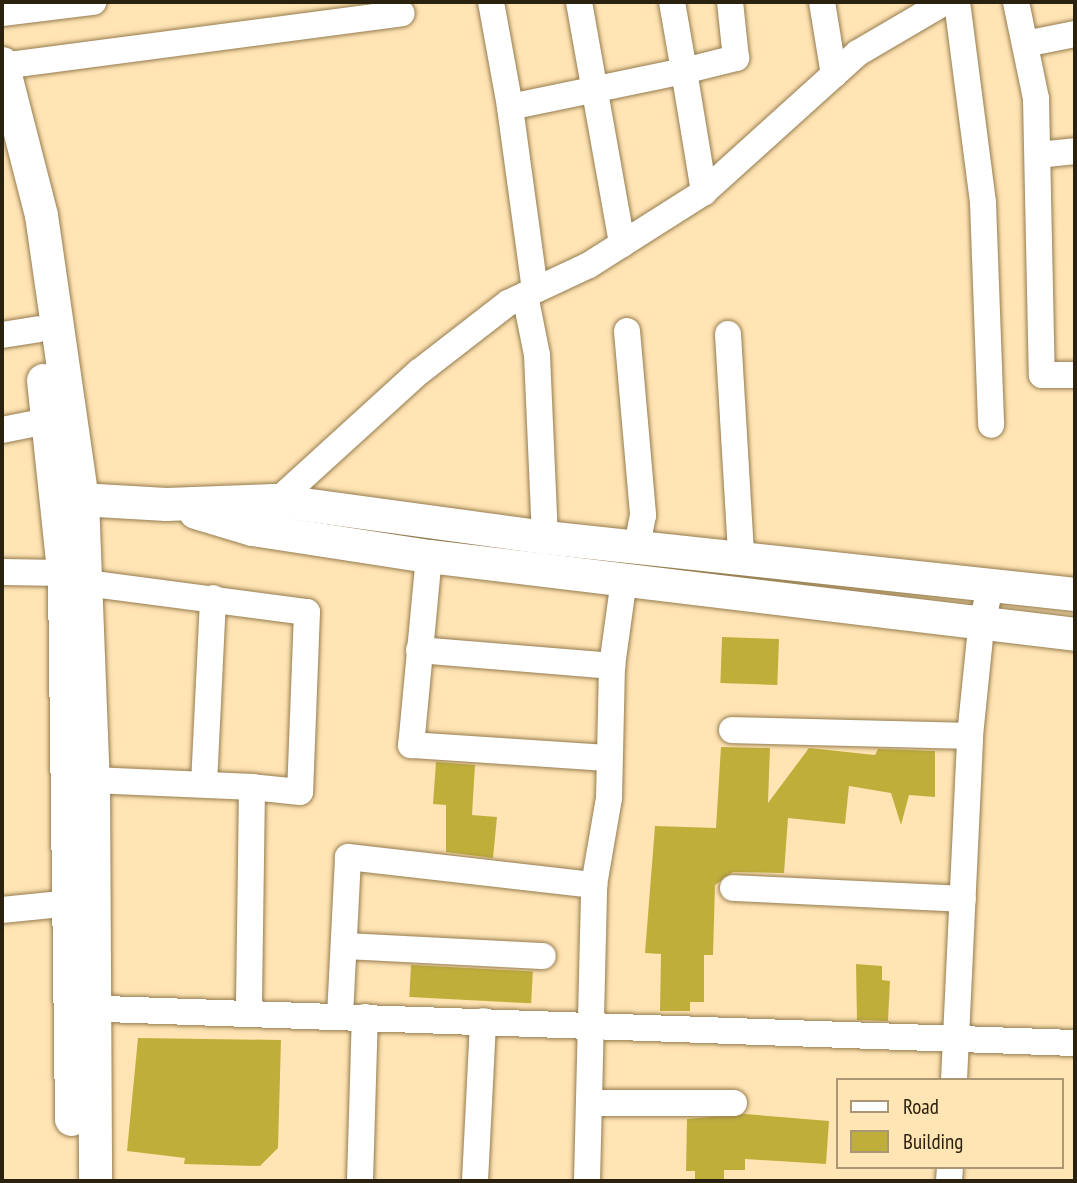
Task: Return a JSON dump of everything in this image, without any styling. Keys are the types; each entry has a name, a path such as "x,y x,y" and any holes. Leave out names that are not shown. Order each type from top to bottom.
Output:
{"street":[{"path":"2,13 93,2"},
{"path":"491,2 510,107 537,355 545,537"},
{"path":"579,2 622,244"},
{"path":"672,2 704,192"},
{"path":"510,107 736,58 730,2"},
{"path":"822,2 834,75"},
{"path":"252,529 274,500 419,372 530,293 622,244 704,192 858,53 918,9 945,2"},
{"path":"957,2 983,203 991,425"},
{"path":"1016,2 1036,99 1042,375 1075,375"},
{"path":"72,1181 93,780 41,215 2,64 402,13"},
{"path":"1025,44 1075,34"},
{"path":"2,148 19,204 38,329 47,421 67,498"},
{"path":"1038,155 1075,150"},
{"path":"2,335 38,329"},
{"path":"627,331 643,514 637,546"},
{"path":"728,334 741,556"},
{"path":"2,430 47,421"},
{"path":"67,498 166,504 274,500 545,537 1075,594"},
{"path":"166,504 252,529 429,556 981,627 1075,635"},
{"path":"429,556 411,745 606,758"},
{"path":"2,572 75,578 307,612 300,792 204,784 93,780"},
{"path":"75,578 71,903 95,1181"},
{"path":"587,1181 594,885 609,798 606,758 612,666 624,580"},
{"path":"954,1078 970,736 981,627 991,584"},
{"path":"204,784 213,598"},
{"path":"419,650 612,666"},
{"path":"732,730 970,736"},
{"path":"249,1013 251,787"},
{"path":"360,1181 353,1017 344,946 348,857 594,885"},
{"path":"733,888 963,899"},
{"path":"2,910 71,903"},
{"path":"344,946 543,956"},
{"path":"81,1008 1075,1043"},
{"path":"475,1181 483,1021"},
{"path":"590,1103 734,1103"}],"building":[{"path":"722,637 779,639 777,685 720,683"},
{"path":"721,747 770,748 768,803 809,748 875,755 878,749 935,751 935,797 909,795 901,825 891,793 849,786 845,824 788,818 784,873 733,872 715,885 713,955 704,955 704,1002 690,1002 690,1011 660,1011 661,954 645,953 655,826 716,828"},
{"path":"436,762 475,765 472,815 497,817 493,858 446,852 446,805 433,804"},
{"path":"856,964 882,966 882,980 890,981 888,1021 857,1020"},
{"path":"411,965 533,971 531,1003 409,997"},
{"path":"138,1038 281,1040 278,1148 260,1166 184,1164 185,1158 127,1151"},
{"path":"745,1114 829,1121 826,1164 745,1159 745,1170 724,1170 724,1181 695,1181 695,1171 686,1171 687,1119"}]}
